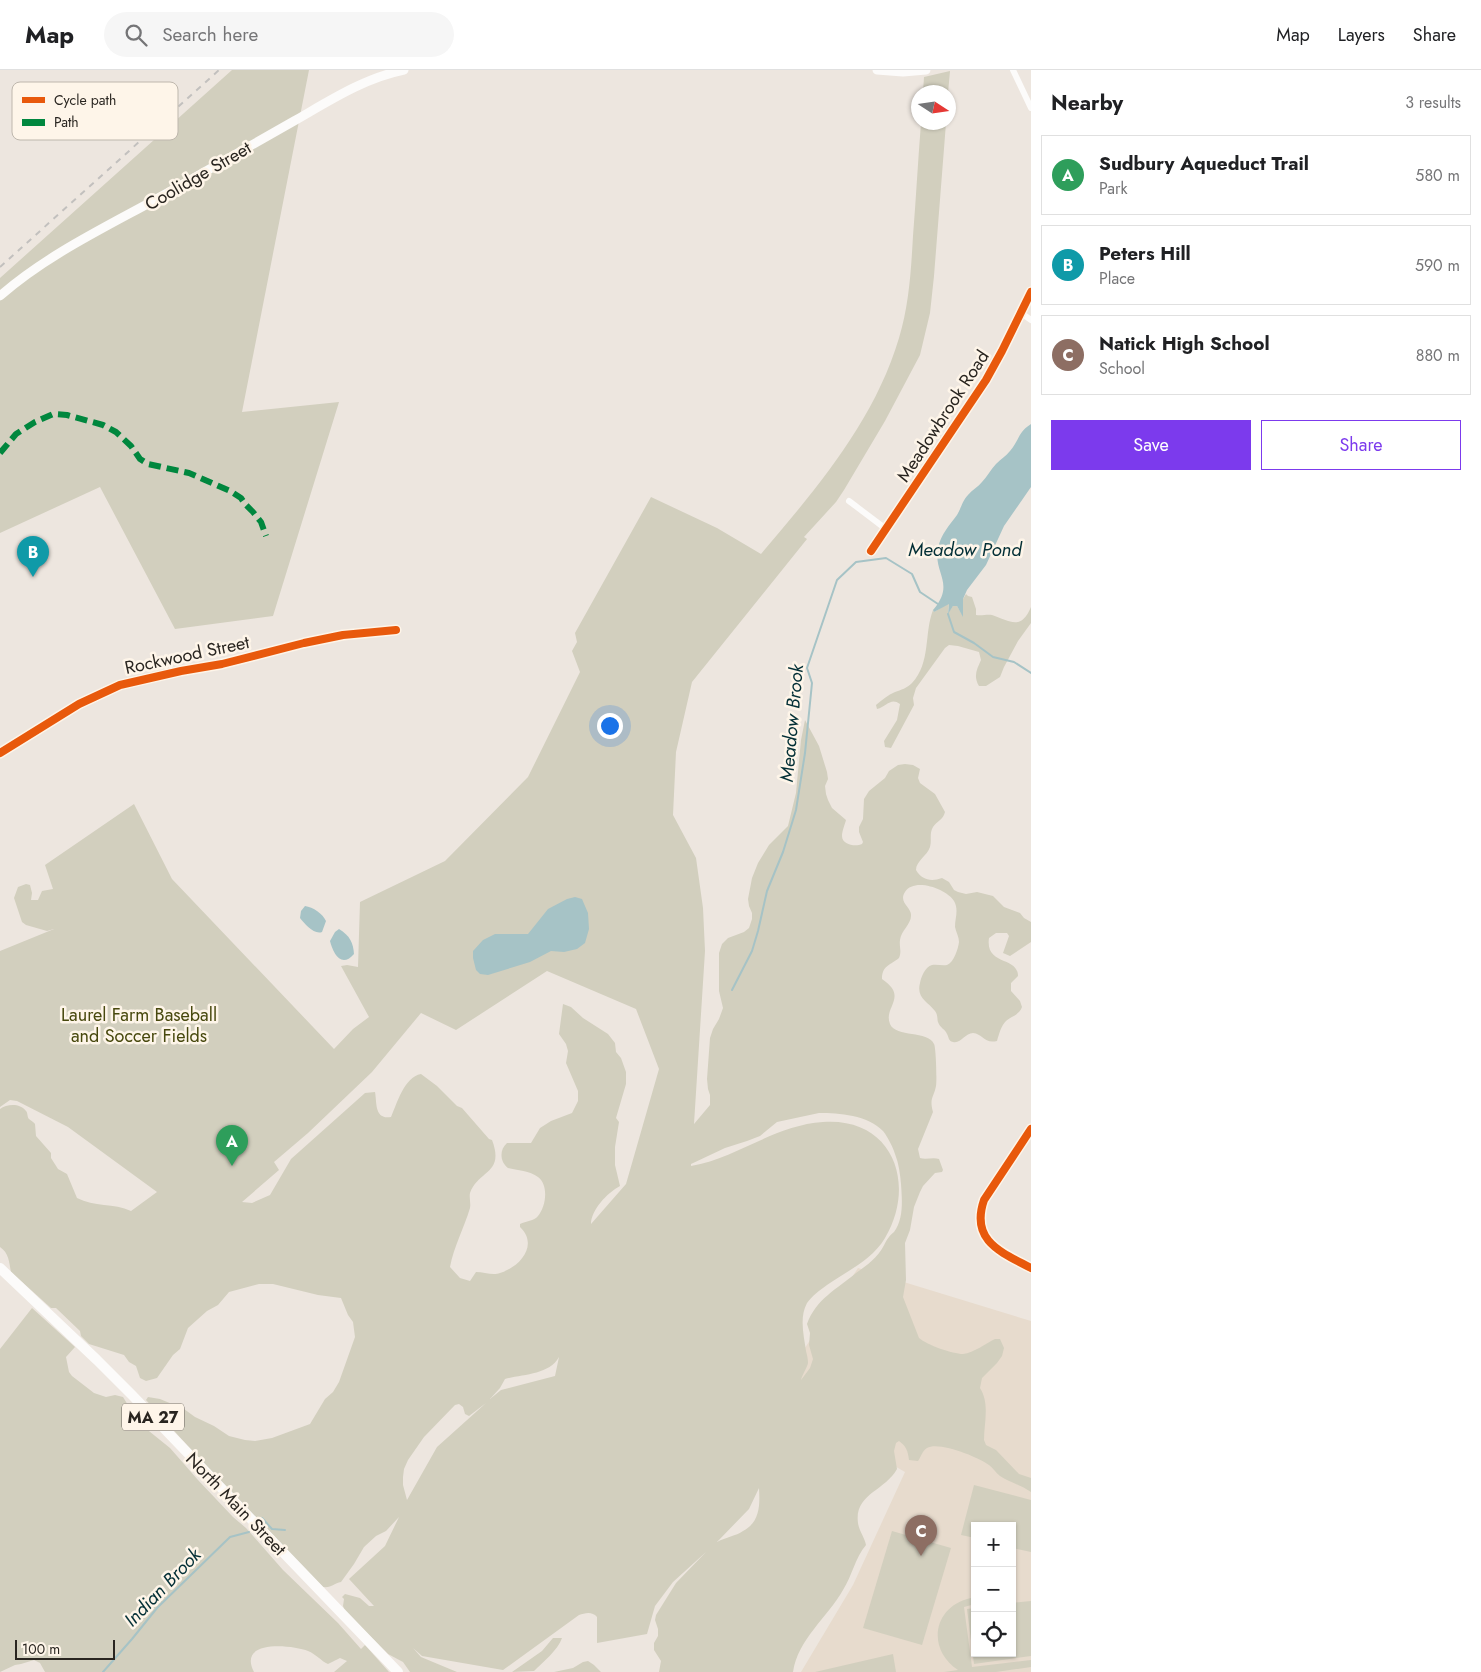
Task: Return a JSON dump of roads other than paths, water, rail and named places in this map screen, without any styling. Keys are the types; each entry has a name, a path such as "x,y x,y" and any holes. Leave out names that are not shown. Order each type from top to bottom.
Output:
{"main road":[{"name":"Coolidge Street","path":"0,296 29,272 51,258 161,198 331,100 370,80 404,70"},
{"path":"877,70 903,72 926,70"},
{"name":"North Main Street","path":"0,1268 104,1366 398,1672"}],"street":[{"path":"1013,70 1031,108"},
{"name":"Meadowbrook Road","path":"871,551 986,380 1031,292"},
{"path":"1021,313 1031,320"},
{"path":"849,501 886,529"},
{"name":"Rockwood Street","path":"0,753 79,704 120,685 181,670 222,664 343,636 396,630"},
{"path":"1031,1129 984,1200 980,1209 980,1221 987,1241 994,1248 1031,1268"}],"water":[{"name":"Meadow Pond","path":"1031,424 1031,487 1004,526 986,565 967,590 963,599 963,617 957,606 953,606 948,614 949,604 934,612 933,610 943,593 937,557 939,543 943,534 957,515 966,497 984,480 996,464 1013,447 1021,433"},
{"path":"575,897 582,899 588,913 589,929 585,943 577,949 564,952 551,951 530,962 488,975 480,974 476,970 473,951 483,940 495,934 528,934 548,909"},
{"path":"305,906 314,909 325,918 326,921 322,932 316,932 300,918 301,911"},
{"path":"339,929 346,934 353,946 354,954 345,960 338,958 330,941"}],"waterway":[{"name":"Meadow Brook","path":"732,990 752,951 767,891 783,852 796,810 805,753 812,683 807,668 837,580 856,562 886,558 912,574 920,592 938,604"},
{"path":"948,614 954,632 974,643 993,657 1014,662 1031,673"},
{"name":"Indian Brook","path":"262,1518 272,1529 285,1530"},
{"name":"Indian Brook","path":"103,1672 157,1608 230,1537 249,1532"}],"railway":[{"path":"178,107 219,70"},
{"path":"0,267 141,140"}],"place":[{"name":"Peters Hill","path":"33,577"},
{"name":"Sudbury Aqueduct Trail","path":"232,1166"},
{"name":"Natick High School","path":"921,1556"}],"park label":[{"name":"Laurel Farm Baseball and Soccer Fields","path":"139,1025"}]}
